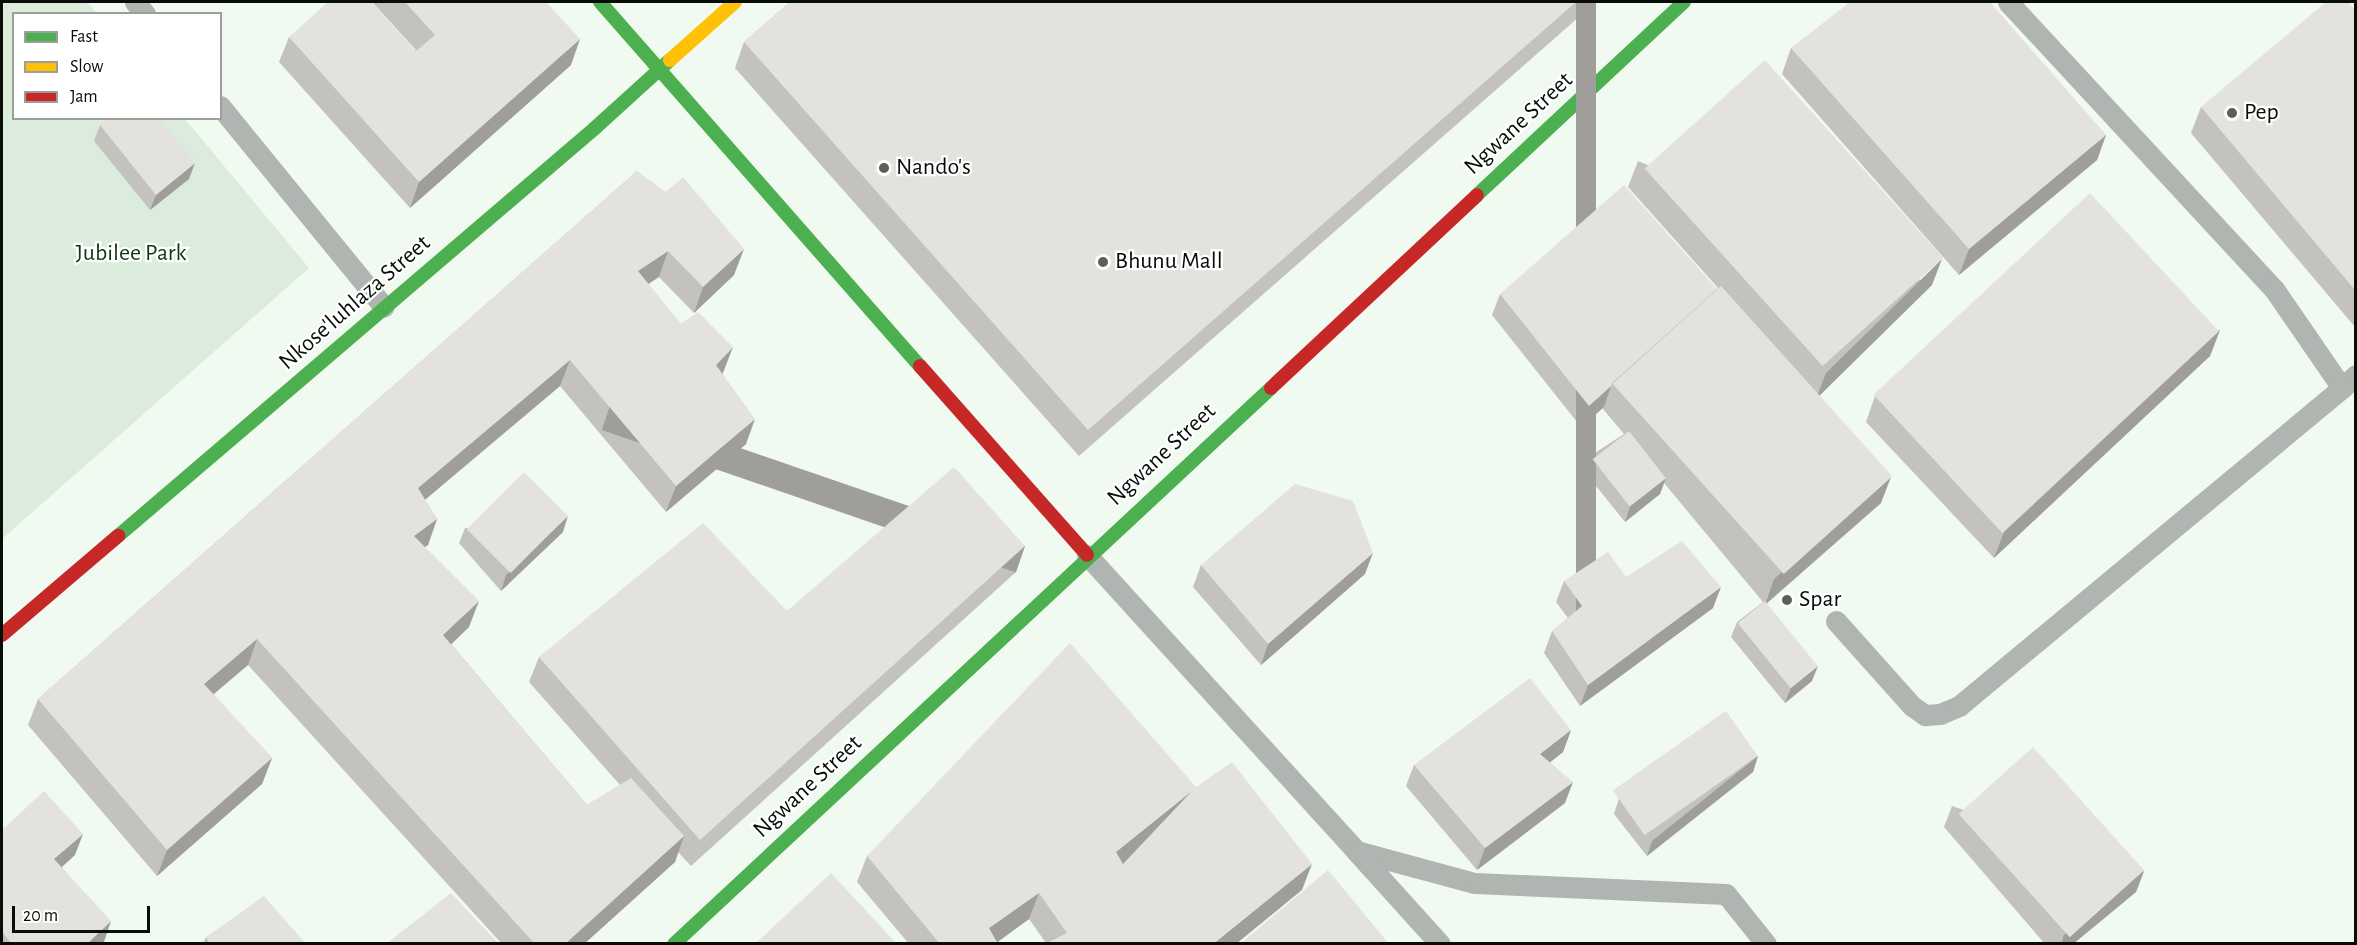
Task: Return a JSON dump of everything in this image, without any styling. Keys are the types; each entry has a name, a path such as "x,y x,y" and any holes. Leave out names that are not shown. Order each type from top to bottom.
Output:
{"main road":[{"path":"600,2 1087,555"},
{"name":"Nkose'luhlaza Street","path":"2,635 735,2"},
{"name":"Ngwane Street","path":"674,944 1087,555 1684,2"}],"lane":[{"path":"1836,621 1918,711 1925,715 1940,714 1959,706 2348,381 2274,289 2008,2"},
{"path":"222,108 384,307"},
{"path":"1087,555 1440,944"},
{"path":"1356,851 1476,883 1726,894 1766,944"}],"green space":[{"name":"Jubilee Park","path":"2,2 87,2 96,12 12,12 12,120 186,120 309,268 2,539"}],"building":[{"path":"328,2 371,2 416,51 435,35 405,2 546,2 580,39 419,182 289,37"},
{"name":"Bhunu Mall","path":"790,2 1576,2 1088,430 744,42"},
{"path":"1850,2 1990,2 2106,135 1969,249 1791,48"},
{"path":"2326,2 2348,2 2355,10 2355,290 2201,107"},
{"path":"1765,60 1943,258 1823,366 1645,168"},
{"path":"106,120 161,120 195,163 156,195 100,125"},
{"path":"637,171 666,192 683,177 744,249 703,287 668,251 638,271 681,324 698,312 733,347 716,365 755,419 676,486 570,360 418,488 437,519 414,536 479,601 443,635 587,805 631,778 684,836 565,944 535,944 257,639 204,684 272,758 167,850 38,699"},
{"path":"1624,185 1717,289 1589,406 1500,294"},
{"path":"2090,193 2219,331 2002,533 1874,395"},
{"path":"1721,286 1892,476 1784,574 1613,384"},
{"path":"1629,431 1666,478 1630,507 1593,459"},
{"path":"954,467 1025,546 700,840 539,657 703,523 787,611"},
{"path":"524,472 568,516 511,573 467,529"},
{"path":"1295,484 1353,501 1373,553 1268,644 1201,565"},
{"path":"1682,541 1721,587 1588,685 1552,631 1582,606 1564,581 1608,552 1626,577"},
{"path":"1765,601 1818,666 1791,688 1738,623"},
{"path":"1070,643 1196,787 1232,762 1312,864 1213,944 1045,944 1067,933 1039,893 989,928 998,944 940,944 867,856","holes":["1192,791 1123,864 1116,852"]},
{"path":"1530,678 1571,730 1540,754 1573,782 1485,848 1414,765"},
{"path":"1726,711 1758,756 1645,835 1613,790"},
{"path":"2033,747 2144,870 2070,937 1959,814"},
{"path":"44,791 83,834 54,859 111,921 87,944 12,944 2,932 2,830"},
{"path":"1328,870 1389,944 1240,944"},
{"path":"831,873 897,944 755,944"},
{"path":"451,893 499,944 386,944"},
{"path":"264,896 306,944 210,944 206,937"}],"traffic: fast":[{"path":"600,2 920,366"},
{"path":"1477,195 1684,2"},
{"path":"118,536 595,128 670,60"},
{"path":"674,944 1271,388"}],"traffic: slow":[{"path":"670,60 735,2"}],"traffic: jam":[{"path":"1271,388 1477,195"},
{"path":"920,366 1087,555"},
{"path":"2,635 118,536"}],"place":[{"name":"Pep","path":"2232,113"},
{"name":"Nando's","path":"884,168"},
{"name":"Bhunu Mall","path":"1103,262"},
{"name":"Spar","path":"1787,600"}]}
